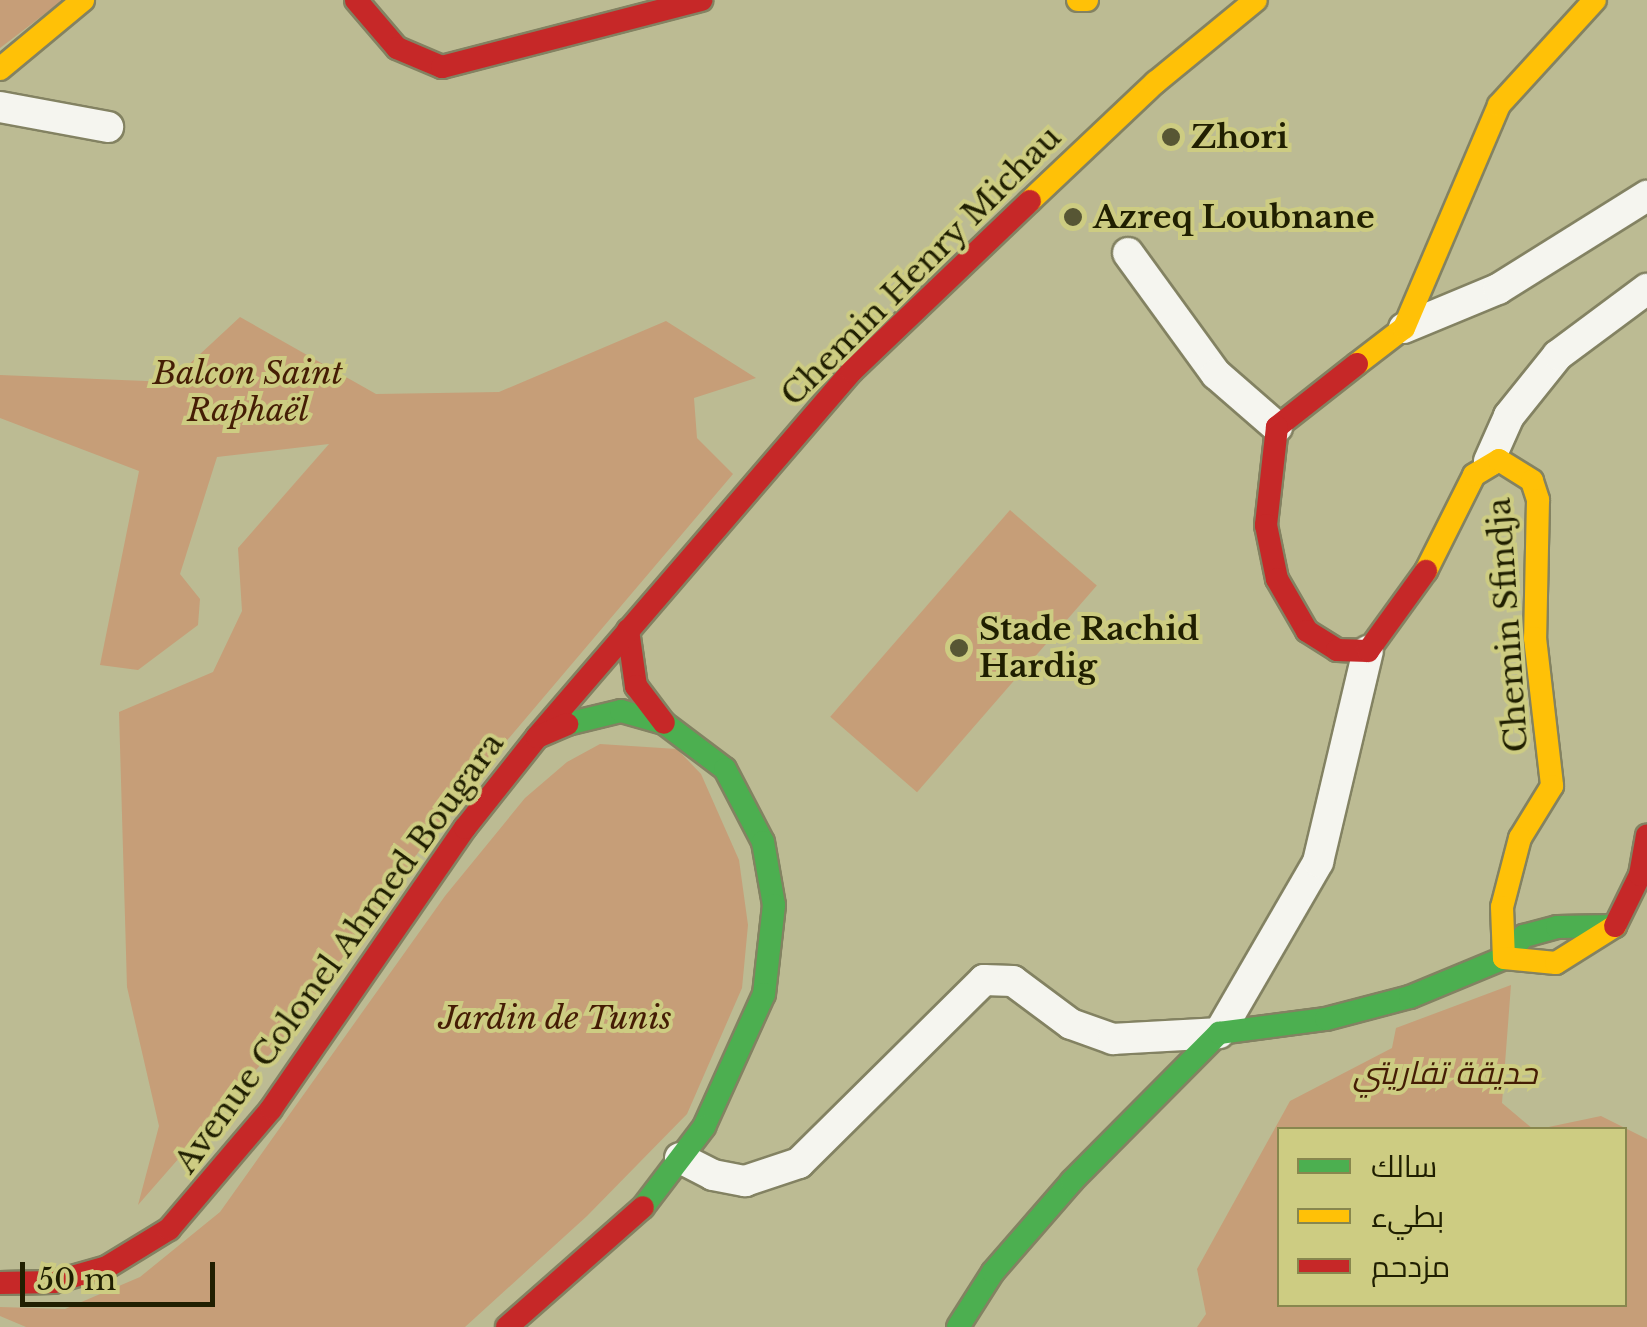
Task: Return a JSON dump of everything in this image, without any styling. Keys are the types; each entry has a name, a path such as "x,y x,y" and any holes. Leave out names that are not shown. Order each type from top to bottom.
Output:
{"street":[{"path":"0,69 83,0"},
{"path":"356,0 397,48 442,67 702,0"},
{"path":"1078,0 1086,0"},
{"name":"Chemin Henry Michau","path":"537,737 852,371 1156,82 1256,0"},
{"path":"1404,328 1499,105 1596,0"},
{"path":"0,108 108,128"},
{"path":"958,1327 993,1272 1072,1181 1220,1033 1318,862 1368,651 1338,650 1307,632 1277,579 1266,525 1277,428 1404,328 1498,289 1647,196"},
{"path":"1128,253 1216,374 1277,428"},
{"path":"1489,460 1509,416 1558,354 1647,290"},
{"name":"Chemin Sfindja","path":"1368,651 1418,586 1474,475 1489,460 1518,467 1536,490 1535,638 1552,786 1520,838 1502,906 1504,958"},
{"path":"628,630 636,686 664,723"},
{"name":"Avenue Colonel Ahmed Bougara","path":"0,1283 54,1282 106,1266 181,1218 271,1110 465,828 537,737 591,714 621,712 664,723 725,768 763,842 774,905 764,994 738,1062 654,1198 507,1327"},
{"path":"1504,958 1556,963 1615,926 1640,875 1647,836"},
{"path":"680,1158 713,1175 745,1181 799,1163 984,980 1014,982 1071,1024 1113,1039 1220,1033 1326,1019 1410,996 1504,958 1524,936 1557,928 1615,926"}],"green space":[{"path":"0,0 63,0 0,48"},
{"name":"Balcon Saint Raphaël","path":"240,317 376,394 499,392 666,321 756,378 694,398 697,438 733,474 453,804 290,1031 138,1205 159,1126 127,987 119,712 213,672 242,611 238,548 329,444 217,457 180,574 200,599 198,625 138,670 100,665 139,471 0,418 0,375 170,382"},
{"name":"Stade Rachid Hardig","path":"1010,510 1097,585 917,792 830,717"},
{"name":"Jardin de Tunis","path":"600,744 677,749 701,774 739,860 748,925 742,988 687,1114 587,1216 465,1327 26,1327 0,1316 0,1307 65,1309 140,1277 220,1212 445,896 525,798 567,762"},
{"name":"حديقة تفاريتي","path":"1511,985 1502,1103 1531,1127 1277,1127 1277,1307 1627,1307 1627,1129 1647,1139 1647,1327 1197,1327 1206,1314 1197,1269 1290,1101 1392,1048 1396,1028"},
{"name":"حديقة تفاريتي","path":"1601,1116 1623,1127 1549,1127"}],"traffic: fast":[{"path":"567,724 621,711 664,723 725,769 763,842 774,905 764,994 704,1127 643,1207"},
{"path":"958,1327 993,1272 1072,1181 1219,1033 1326,1019 1410,997 1504,958 1524,936 1557,927 1615,926"}],"traffic: slow":[{"path":"0,69 83,0"},
{"path":"1078,0 1087,0"},
{"path":"1030,201 1156,82 1256,0"},
{"path":"1357,364 1404,328 1499,105 1595,0"},
{"path":"1426,571 1474,475 1499,460 1532,481 1538,500 1535,638 1552,786 1520,838 1502,907 1504,958"},
{"path":"1504,958 1556,963 1615,926"}],"traffic: jam":[{"path":"356,0 397,48 442,67 702,0"},
{"path":"537,737 852,371 1030,201"},
{"path":"1357,364 1277,427 1266,525 1277,579 1307,631 1337,650 1368,651 1426,571"},
{"path":"628,630 636,686 664,723"},
{"path":"0,1283 54,1282 107,1267 169,1229 271,1109 465,828 537,737 567,724"},
{"path":"1615,926 1640,875 1647,836"},
{"path":"507,1327 643,1207"}],"place":[{"name":"Zhori","path":"1171,137"},
{"name":"Azreq Loubnane","path":"1073,217"},
{"name":"Stade Rachid Hardig","path":"959,648"}]}
